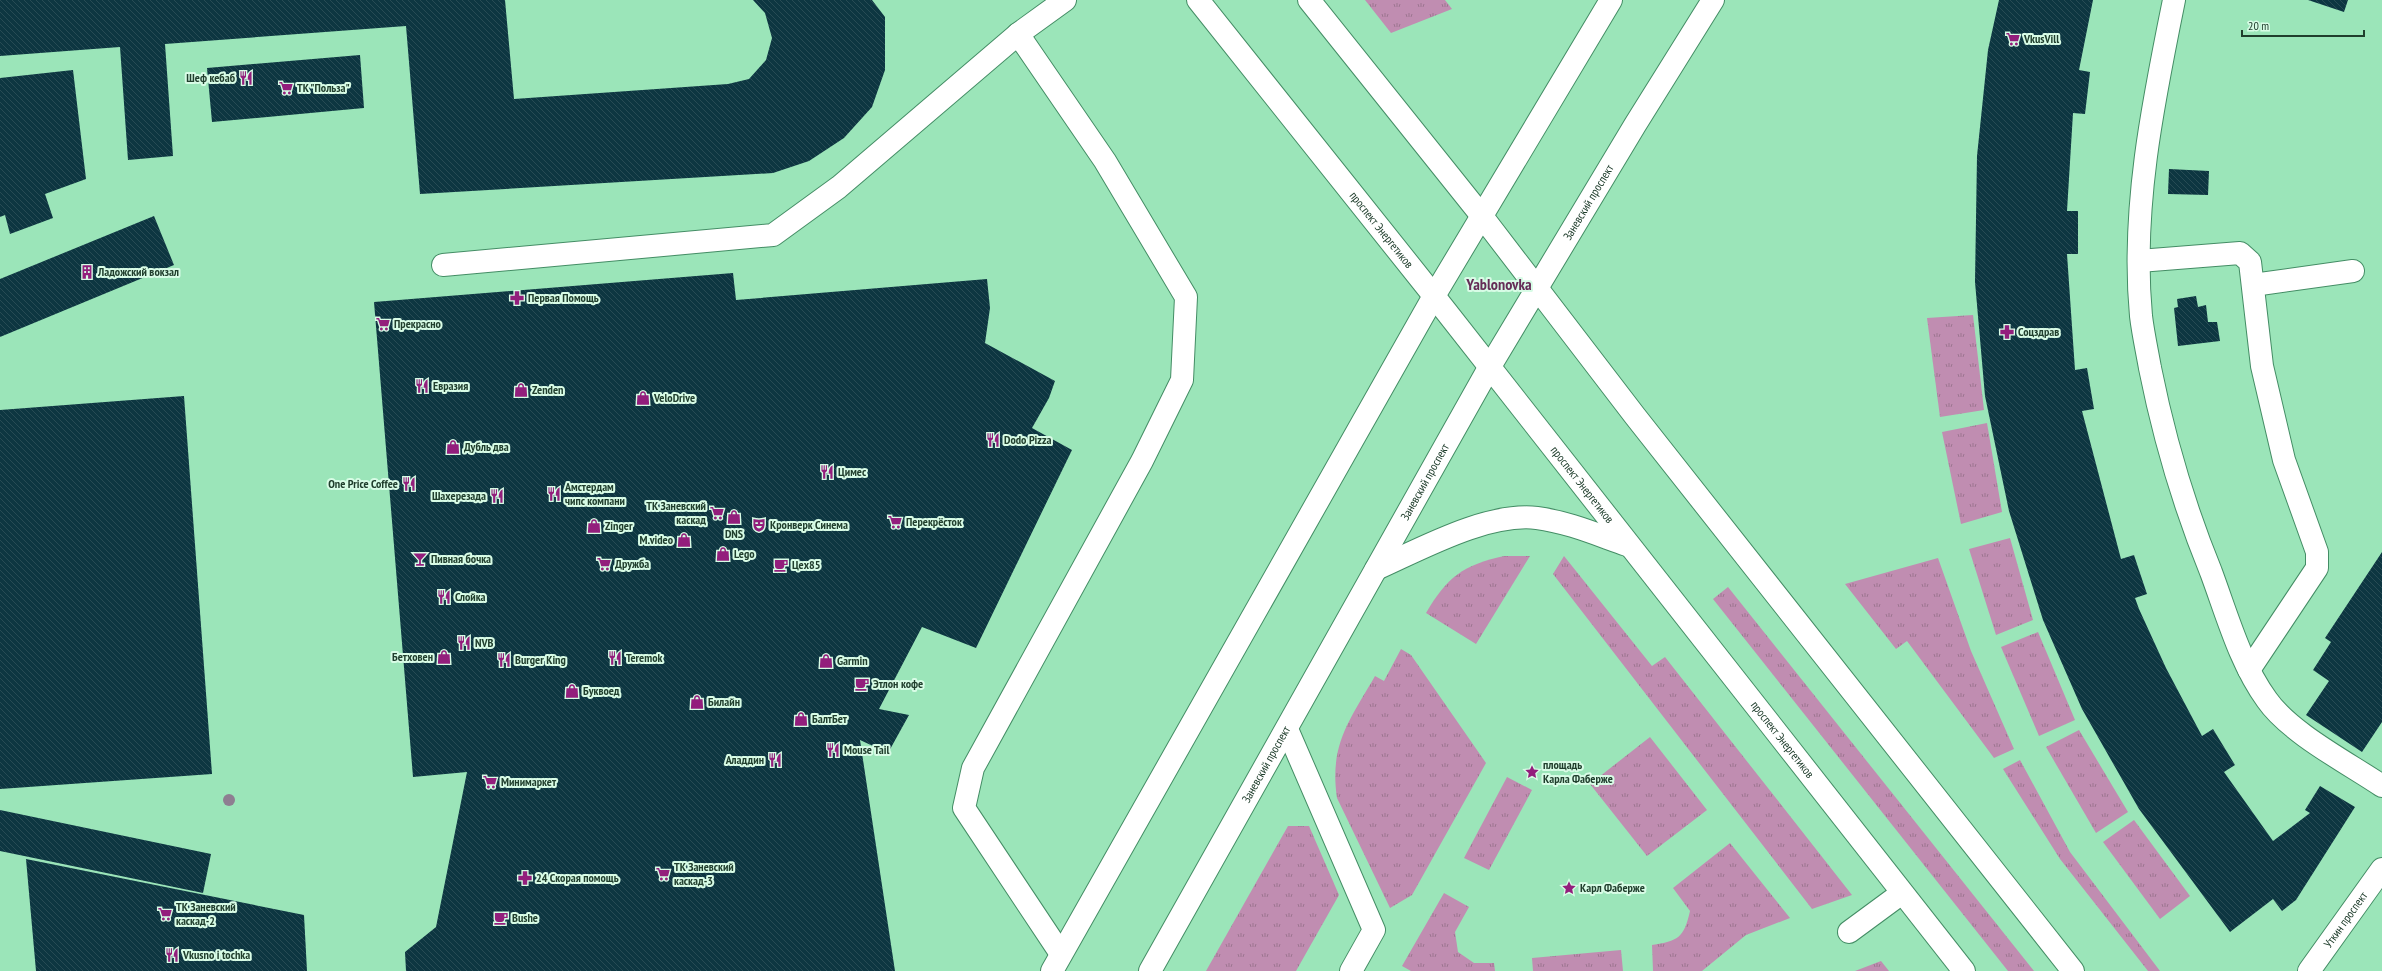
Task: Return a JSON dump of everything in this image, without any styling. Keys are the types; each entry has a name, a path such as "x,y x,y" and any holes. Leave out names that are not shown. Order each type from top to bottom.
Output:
{"main road":[{"path":"443,265 773,235 839,187 1018,34 1065,0"},
{"name":"проспект Энергетиков","path":"1198,0 1434,296 1627,545 1964,971"},
{"path":"1309,0 1481,215 1635,416 2073,971"},
{"path":"1018,34 1105,161 1186,297 1182,380 1142,461 973,768 964,808 1056,963 1434,296 1481,215 1611,0"},
{"name":"Заневский проспект","path":"1150,971 1489,368 1536,288 1713,0"},
{"path":"2174,0 2152,103 2145,166 2139,261 2141,317 2162,426 2193,528 2249,670 2267,701 2290,725 2382,786"},
{"path":"2139,261 2240,253 2250,262 2262,366 2284,460 2317,552 2317,568 2249,670"},
{"path":"2253,285 2353,271"},
{"path":"1376,569 1472,527 1505,520 1536,518 1570,525 1627,545"},
{"path":"1286,729 1374,930 1351,971"},
{"name":"Уткин проспект","path":"2309,971 2382,869"},
{"path":"1849,932 1902,893"}],"green space":[{"path":"1365,0 1445,0 1452,9 1391,33"},
{"path":"1973,315 1984,410 1940,417 1927,318"},
{"path":"1987,423 2002,512 1961,524 1942,432"},
{"path":"2010,538 2033,620 1996,635 1969,549"},
{"path":"1504,556 1530,556 1476,644 1426,613 1441,590 1458,574 1477,564"},
{"path":"1564,556 1652,666 1665,657 1852,895 1812,909 1553,574"},
{"path":"1938,558 1971,651 2014,749 1994,758 1907,641 1896,649 1845,584"},
{"path":"1728,587 2034,971 2008,971 1713,599"},
{"path":"2038,632 2075,720 2039,736 2001,647"},
{"path":"1401,649 1411,655 1486,763 1412,895 1390,908 1337,798 1335,779 1339,747 1357,706 1375,676 1384,681"},
{"path":"2079,730 2128,812 2096,833 2046,747"},
{"path":"1650,737 1707,810 1647,856 1590,784"},
{"path":"2020,760 2070,852 2160,971 2148,971 2060,859 2003,769"},
{"path":"1507,777 1532,790 1489,870 1464,858"},
{"path":"2134,820 2190,896 2160,919 2103,842"},
{"path":"1288,826 1309,826 1339,895 1296,971 1206,971"},
{"path":"1730,843 1790,918 1746,935 1702,971 1653,971 1652,945 1674,940 1682,933 1688,920 1690,911 1673,888"},
{"path":"1444,893 1469,907 1455,932 1458,952 1474,963 1494,963 1495,971 1411,971 1402,966"},
{"path":"1621,950 1623,971 1533,971 1532,958"},
{"path":"1881,961 1889,971 1855,971"}],"building":[{"path":"0,0 505,0 514,99 728,84 749,79 766,60 772,38 765,13 753,0 872,0 885,17 885,70 872,107 844,138 809,161 773,173 420,194 406,26 165,44 173,156 128,160 120,47 0,56"},
{"path":"1999,0 2093,0 2079,70 2090,72 2085,114 2073,113 2067,211 2078,211 2078,254 2067,254 2075,370 2087,368 2094,409 2082,411 2121,559 2134,555 2147,594 2135,598 2139,609 2166,668 2202,736 2213,729 2235,765 2224,772 2273,841 2310,813 2305,810 2320,786 2355,807 2296,900 2282,911 2273,899 2230,932 2139,809 2082,709 2043,620 2009,511 1985,396 1975,282 1977,156 1988,50"},
{"path":"2308,0 2348,0 2344,12"},
{"name":"ТК \"Польза\"","path":"360,55 364,108 212,122 207,68"},
{"path":"73,70 86,179 45,194 53,218 10,234 5,215 0,217 0,78"},
{"path":"2169,169 2209,171 2208,195 2168,194"},
{"name":"Ладожский вокзал","path":"154,216 174,265 0,337 0,279"},
{"name":"ТК Заневский каскад","path":"733,273 736,300 987,279 990,308 985,343 1055,381 1049,398 1032,428 1072,450 976,648 922,627 879,709 909,715 888,753 860,740 895,971 406,971 405,952 436,927 467,772 413,777 374,302"},
{"path":"2196,296 2198,307 2206,305 2208,322 2217,322 2220,341 2178,346 2174,308 2178,307 2177,299"},
{"path":"184,396 212,774 0,789 0,410"},
{"path":"2382,552 2382,722 2362,752 2306,715 2329,681 2313,670 2331,642 2325,638"},
{"path":"0,810 211,854 203,893 0,851"},
{"name":"ТК Заневский каскад-2","path":"26,859 304,915 307,971 36,971"}],"place":[{"name":"VkusVill","path":"2013,39"},
{"name":"Шеф кебаб","path":"246,78"},
{"name":"ТК \"Польза\"","path":"286,88"},
{"name":"Ладожский вокзал","path":"87,272"},
{"name":"Первая Помощь","path":"517,298"},
{"name":"Прекрасно","path":"383,324"},
{"name":"Соцздрав","path":"2007,332"},
{"name":"Евразия","path":"422,386"},
{"name":"Zenden","path":"521,390"},
{"name":"VeloDrive","path":"643,398"},
{"name":"Dodo Pizza","path":"993,440"},
{"name":"Дубль два","path":"453,447"},
{"name":"Цимес","path":"827,472"},
{"name":"One Price Coffee","path":"409,484"},
{"name":"Амстердам чипс компани","path":"554,494"},
{"name":"Шахерезада","path":"497,496"},
{"name":"ТК Заневский каскад","path":"717,513"},
{"name":"DNS","path":"734,517"},
{"name":"Перекрёсток","path":"895,522"},
{"name":"Кронверк Синема","path":"759,525"},
{"name":"Zinger","path":"594,526"},
{"name":"M.video","path":"684,540"},
{"name":"Lego","path":"723,554"},
{"name":"Пивная бочка","path":"420,559"},
{"name":"Дружба","path":"604,564"},
{"name":"Цех85","path":"781,565"},
{"name":"Слойка","path":"444,597"},
{"name":"NVB","path":"464,643"},
{"name":"Бетховен","path":"444,657"},
{"name":"Teremok","path":"615,658"},
{"name":"Burger King","path":"504,660"},
{"name":"Garmin","path":"826,661"},
{"name":"Этлон кофе","path":"862,684"},
{"name":"Буквоед","path":"572,691"},
{"name":"Билайн","path":"697,702"},
{"name":"БалтБет","path":"801,719"},
{"name":"Mouse Tail","path":"833,750"},
{"name":"Аладдин","path":"775,760"},
{"name":"площадь Карла Фаберже","path":"1532,772"},
{"name":"Минимаркет","path":"490,782"},
{"name":"ТК Заневский каскад-3","path":"663,874"},
{"name":"24 Скорая помощь","path":"525,878"},
{"name":"Карл Фаберже","path":"1569,888"},
{"name":"ТК Заневский каскад-2","path":"165,914"},
{"name":"Bushe","path":"501,918"},
{"name":"Vkusno i tochka","path":"172,955"}],"district":[{"name":"Yablonovka","path":"1499,284"}]}
